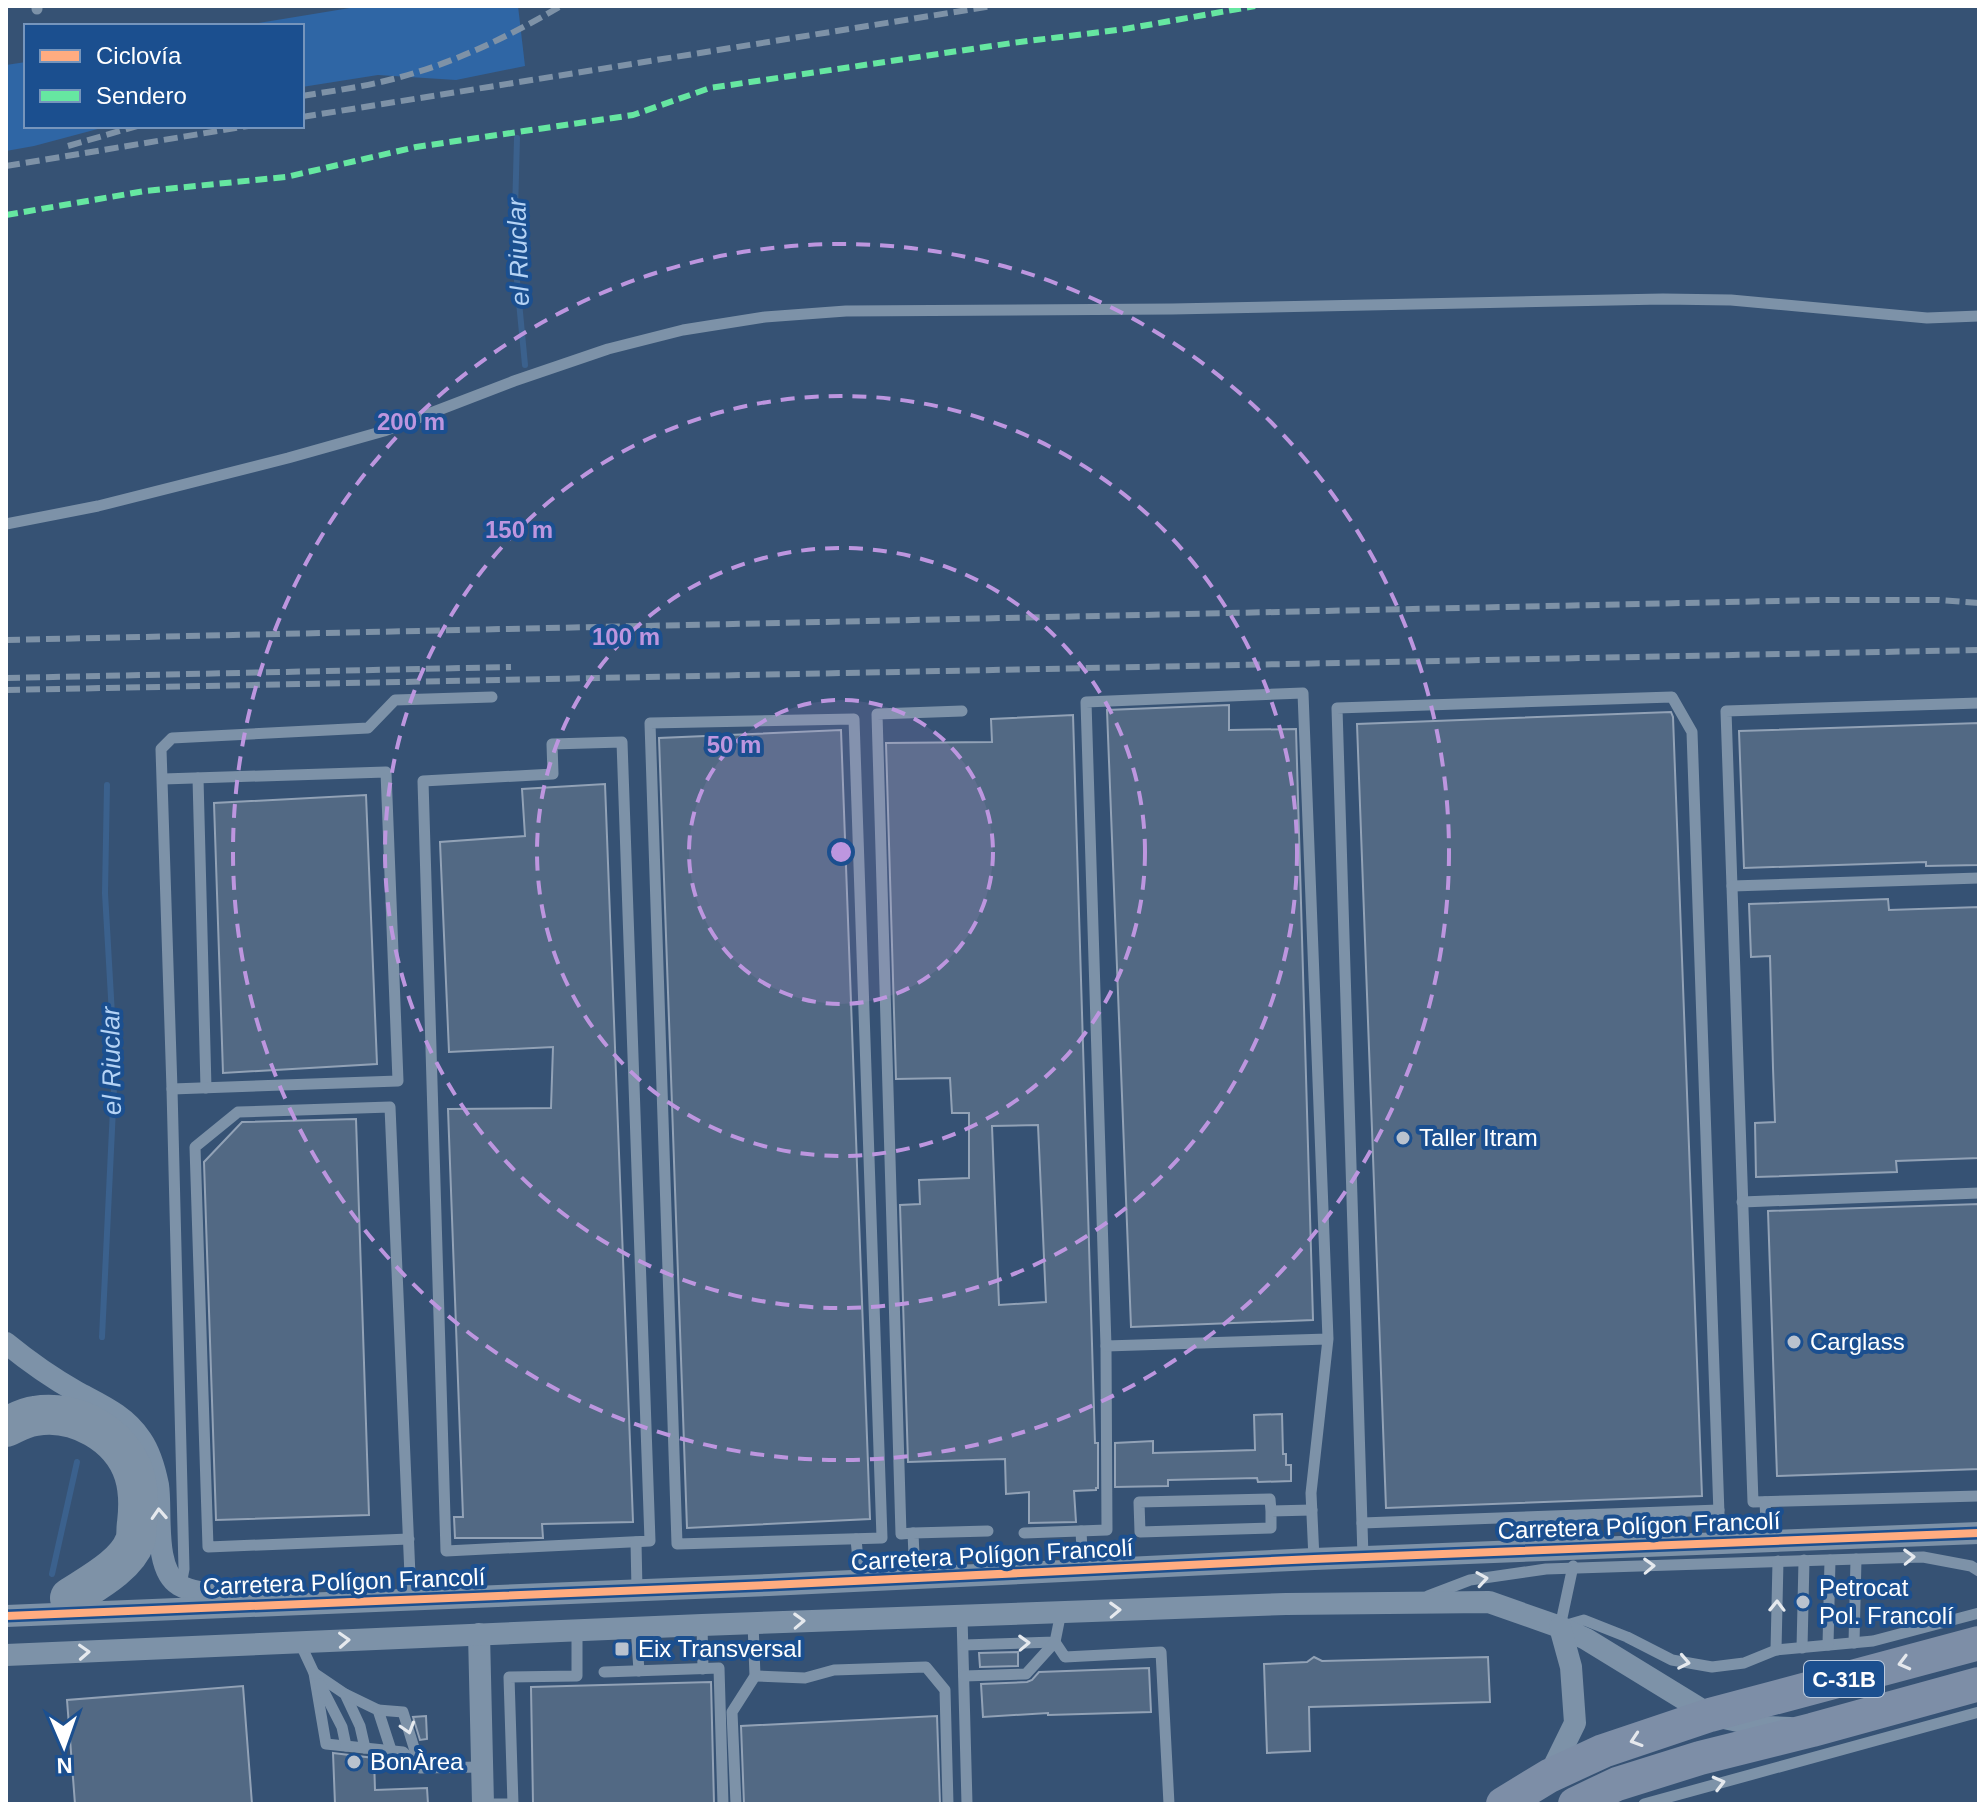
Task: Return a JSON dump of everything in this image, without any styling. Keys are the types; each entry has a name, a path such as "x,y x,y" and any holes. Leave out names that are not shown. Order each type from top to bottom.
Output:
{"highway":[{"path":"6,1427 33,1416 61,1415 86,1422 123,1452 134,1474 140,1503 135,1541 105,1575 70,1598"}],"main road":[{"name":"C-31B","path":"1503,1804 1549,1776 1603,1751 1710,1715 1979,1643"},
{"name":"C-31B","path":"1575,1804 1617,1784 1700,1758 1979,1684"}],"street":[{"path":"6,1343 62,1383 107,1407 129,1423 143,1441 158,1487 163,1560 174,1581 194,1591 278,1604"},
{"name":"Carretera Polígon Francolí","path":"6,1614 1979,1533"},
{"path":"6,1614 70,1598 167,1595 181,1585"},
{"path":"6,1655 636,1627 1286,1604 1489,1602 1586,1639 1710,1715 1766,1727 1812,1730"},
{"path":"1549,1776 1575,1723 1571,1667 1560,1627"},
{"path":"479,1634 483,1804"}],"lane":[{"path":"6,524 98,506 288,458 384,431 608,349 683,330 765,317 846,311 1172,309 1663,299 1731,300 1927,318 1979,316"},
{"path":"1024,1533 1107,1530 1106,1346 1086,702 1303,693 1328,1339 1311,1493 1314,1559"},
{"path":"181,1585 184,1569 161,749 172,738 368,728 395,700 492,697"},
{"path":"1363,1557 1337,708 1672,697 1692,732 1720,1543"},
{"path":"1979,703 1726,711 1753,1502 1979,1496"},
{"path":"962,711 877,714 901,1534 988,1531"},
{"path":"854,719 882,1538 856,1539 677,1544 650,723 854,719"},
{"path":"622,742 650,1541 636,1542 446,1551 423,781 553,774 552,744 622,742"},
{"path":"163,779 386,772 398,1081 172,1089"},
{"path":"198,778 206,1088"},
{"path":"1732,886 1979,878"},
{"path":"409,1539 208,1547 195,1147 238,1112 390,1107 409,1539 411,1599"},
{"path":"1742,1202 1979,1193"},
{"path":"1106,1346 1328,1339"},
{"path":"1270,1499 1271,1511 1271,1528 1140,1532 1139,1502 1270,1499"},
{"path":"1765,1502 1767,1541"},
{"path":"1271,1511 1312,1510"},
{"path":"1362,1523 1719,1510"},
{"path":"1081,1531 1083,1570"},
{"path":"913,1533 915,1578"},
{"path":"856,1539 860,1581"},
{"path":"636,1542 637,1590"},
{"path":"1619,1547 1579,1555 1571,1569 1560,1627 1584,1620 1672,1660 1712,1667 1744,1663 1776,1650 1854,1643 1979,1613"},
{"path":"1408,1603 1470,1580 1546,1569 1923,1557 1971,1566 1979,1571"},
{"path":"1854,1643 1856,1559"},
{"path":"1802,1648 1804,1560"},
{"path":"1828,1645 1830,1560"},
{"path":"1776,1650 1778,1561"},
{"path":"964,1676 1026,1674 1055,1642 1061,1612"},
{"path":"962,1616 967,1804"},
{"path":"736,1804 732,1712 755,1676 753,1623"},
{"path":"702,1625 703,1669"},
{"path":"636,1627 639,1671"},
{"path":"494,1804 513,1804 509,1677 577,1676 577,1630"},
{"path":"300,1642 342,1727 346,1746"},
{"path":"964,1645 1055,1642"},
{"path":"1055,1642 1065,1657 1161,1652 1169,1804"},
{"path":"755,1676 805,1678 834,1670 926,1667 945,1690 948,1804"},
{"path":"604,1672 719,1668 723,1804"},
{"path":"314,1673 345,1694 378,1710 403,1712 420,1768"},
{"path":"314,1673 326,1744 403,1752 420,1768 482,1767"},
{"path":"345,1694 360,1726 365,1748"},
{"path":"378,1710 391,1750"},
{"path":"1644,1804 1979,1712"}],"shaded area":[{"path":"362,6 518,6 525,66 456,80 378,75 304,87 304,24 253,24"},
{"path":"24,62 24,128 102,128 6,151 6,65"}],"building":[{"path":"1229,705 1229,730 1296,729 1313,1320 1131,1327 1107,710"},
{"path":"1671,712 1702,1496 1386,1508 1357,724"},
{"path":"1073,715 1095,1443 1098,1443 1098,1488 1074,1491 1076,1522 1029,1523 1029,1492 1006,1494 1005,1459 908,1462 900,1205 920,1204 919,1180 969,1178 969,1113 952,1113 950,1078 896,1079 886,743 992,742 991,719","holes":["1038,1125 1046,1302 999,1305 992,1126"]},
{"path":"1979,723 1979,865 1926,866 1926,862 1744,868 1739,731"},
{"path":"841,730 870,1519 687,1528 659,738"},
{"path":"605,784 633,1522 542,1524 543,1538 455,1538 454,1517 463,1517 448,1109 551,1108 553,1047 449,1052 440,842 525,836 522,789"},
{"path":"366,795 377,1064 223,1073 214,803"},
{"path":"1888,899 1889,910 1979,907 1979,1158 1896,1161 1897,1172 1756,1177 1755,1123 1775,1122 1770,956 1751,957 1749,904"},
{"path":"356,1119 369,1515 216,1520 204,1162 242,1122"},
{"path":"1979,1204 1979,1469 1777,1476 1768,1211"},
{"path":"1282,1414 1283,1454 1286,1454 1286,1465 1291,1465 1291,1481 1258,1482 1257,1478 1168,1480 1168,1486 1115,1487 1115,1443 1153,1441 1153,1453 1255,1450 1254,1415"},
{"path":"1018,1652 1018,1666 980,1667 979,1653"},
{"path":"1314,1657 1322,1661 1488,1657 1490,1702 1309,1707 1310,1751 1267,1753 1264,1664 1307,1662"},
{"path":"1149,1668 1151,1712 983,1717 981,1684 1027,1682 1039,1672"},
{"path":"711,1682 714,1804 533,1804 531,1687"},
{"path":"243,1686 252,1804 75,1804 67,1700"},
{"path":"426,1716 427,1739 420,1740 413,1717"},
{"path":"937,1716 940,1804 744,1804 741,1726"},
{"path":"333,1753 374,1758 375,1790 427,1788 428,1804 335,1804"}],"waterway":[{"name":"el Riuclar","path":"517,138 514,249 525,365"},
{"name":"el Riuclar","path":"102,1337 115,1067 105,893 107,785"},
{"name":"el Riuclar","path":"52,1574 77,1462"}],"railway":[{"path":"304,96 382,82 437,66 500,39 561,6"},
{"path":"304,117 992,6"},
{"path":"68,146 130,128"},
{"path":"6,166 236,128"},
{"path":"6,640 1821,600 1979,603"},
{"path":"6,690 1979,650"},
{"path":"6,678 511,667"}],"marked path":[{"path":"6,215 145,191 286,177 416,147 633,115 710,88 1125,29 1255,6"}],"cycle path":[{"path":"6,1616 1979,1533"}],"place":[{"name":"Taller Itram","path":"1403,1138"},
{"name":"Carglass","path":"1794,1342"},
{"name":"Petrocat Pol. Francolí","path":"1803,1602"},
{"name":"Eix Transversal","path":"622,1649"},
{"name":"BonÀrea","path":"354,1762"}]}
